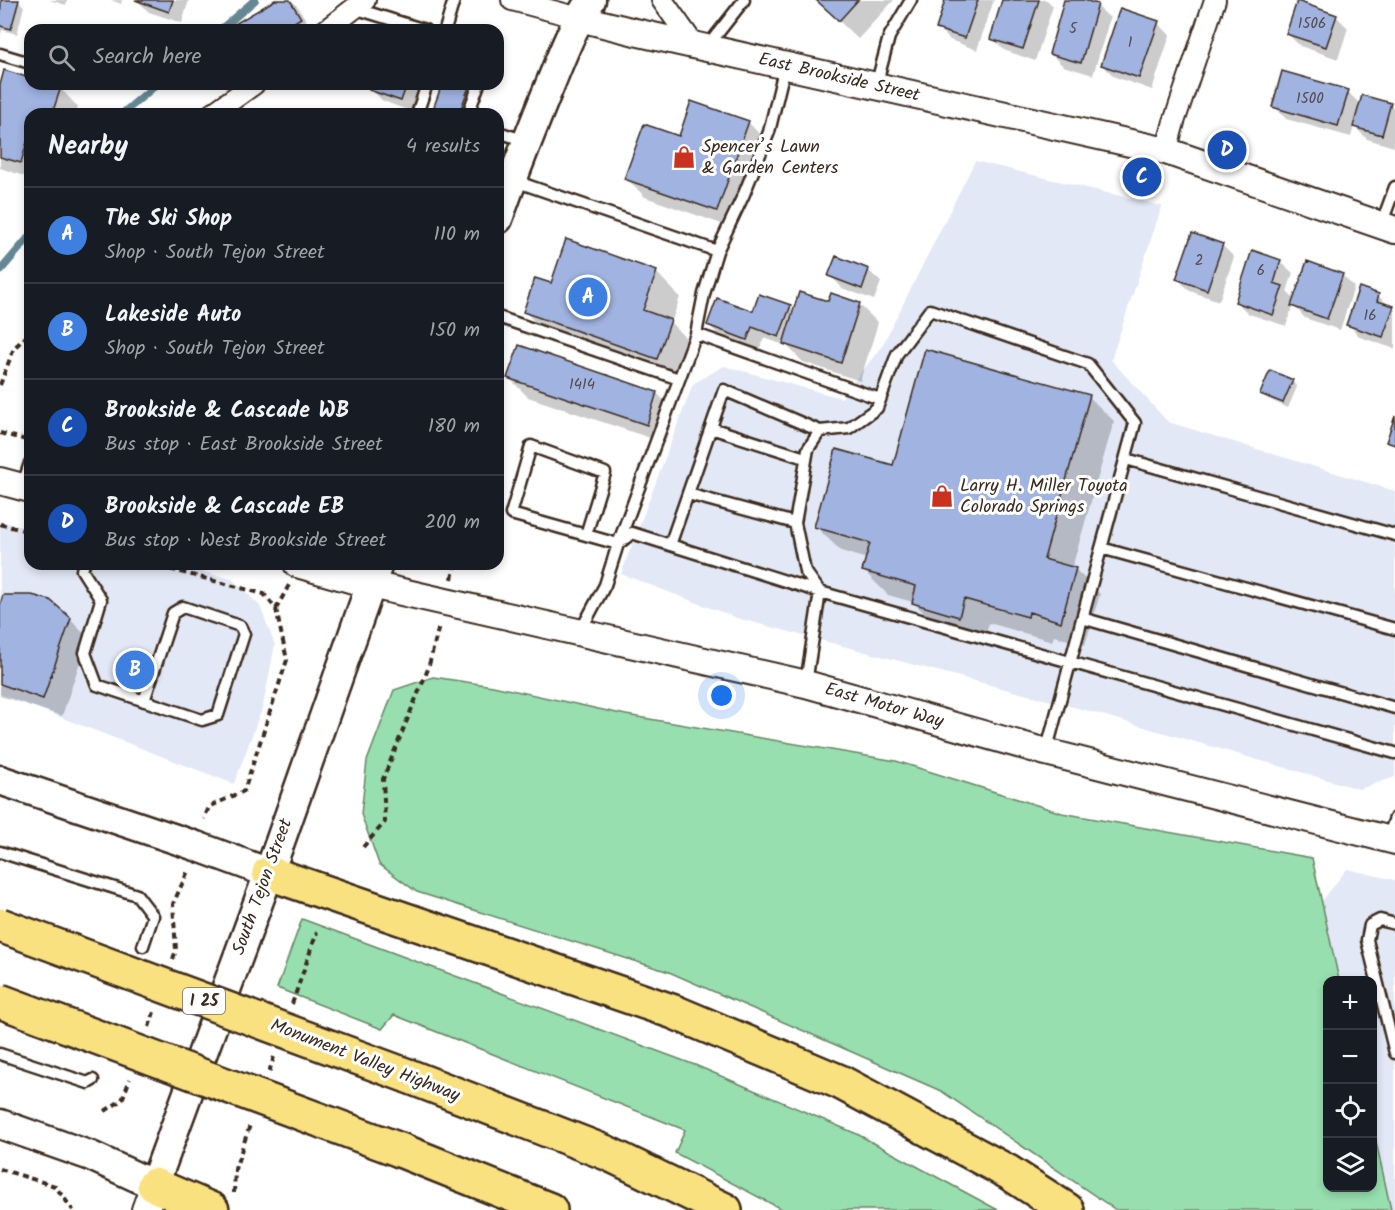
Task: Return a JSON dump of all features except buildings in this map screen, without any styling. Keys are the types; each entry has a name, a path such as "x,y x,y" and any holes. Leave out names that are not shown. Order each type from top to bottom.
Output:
{"highway":[{"path":"268,873 674,1011 840,1082 1008,1172 1067,1210"},
{"name":"Monument Valley Highway","path":"0,925 408,1076 607,1153 725,1210"},
{"path":"0,1002 400,1150 550,1210"},
{"path":"149,1198 223,1205"}],"main road":[{"path":"504,202 527,142 585,9"},
{"name":"South Tejon Street","path":"149,1198 374,574"},
{"path":"0,780 196,846 268,873"},
{"path":"0,1124 91,1156 149,1198"}],"street":[{"name":"East Brookside Street","path":"512,0 585,9 700,47 1166,151 1388,228"},
{"path":"662,0 700,47"},
{"path":"1166,151 1215,0"},
{"path":"334,24 360,4"},
{"path":"220,108 246,90"},
{"name":"East Motor Way","path":"343,570 374,574 580,633 806,684 1046,752 1392,832"}],"lane":[{"path":"447,24 454,0"},
{"path":"700,47 744,0"},
{"path":"876,86 889,37 911,0"},
{"path":"360,4 410,24"},
{"path":"0,54 24,61"},
{"path":"580,633 605,585 696,334 704,294 717,251 744,194 769,132 785,66"},
{"path":"419,108 426,90"},
{"path":"470,108 474,90"},
{"path":"504,134 527,142"},
{"path":"512,179 717,251"},
{"path":"1388,228 1395,187"},
{"path":"670,544 724,390 820,431 849,428 877,408 897,354 930,310 1088,364 1135,423 1046,752"},
{"path":"504,319 679,379"},
{"path":"696,334 880,399"},
{"path":"711,428 805,458"},
{"path":"806,684 820,592 805,571 795,524 805,458 820,431"},
{"path":"586,535 605,473 531,446 511,514 618,544"},
{"path":"1126,459 1395,535"},
{"path":"688,494 795,524"},
{"path":"618,544 632,533 820,592 1395,753"},
{"path":"1101,548 1395,629"},
{"path":"82,570 101,600 84,653 97,685 144,701 202,720 218,715 244,634 240,626 183,607 173,613 144,701"},
{"path":"1082,618 1395,708"},
{"path":"0,852 136,895 153,916 143,946"},
{"path":"1395,924 1380,920 1370,925 1367,940 1395,1053"},
{"path":"0,1054 88,1083 93,1080"}],"path":[{"path":"0,385 14,348 24,339"},
{"path":"0,433 24,439"},
{"path":"0,524 24,530"},
{"path":"363,847 385,822 383,779 428,669"},
{"path":"290,1011 317,932"},
{"path":"266,1078 274,1056"},
{"path":"223,1205 251,1124"},
{"path":"0,1169 55,1186 73,1210"}],"shaded area":[{"path":"975,161 1162,206 1111,360 1168,422 1395,491 1395,777 1359,789 1085,710 737,618 621,574 693,384 724,366 841,398 882,346"},
{"path":"0,521 24,527 24,570 196,570 232,579 260,606 275,645 263,706 234,784 0,694"},
{"path":"1347,869 1395,880 1395,1210 1391,1210 1377,1146 1377,976 1338,976 1322,901"}],"green space":[{"path":"433,677 493,686 626,715 896,761 1062,813 1312,858 1338,976 1323,976 1323,1192 1377,1192 1377,1146 1391,1210 1116,1210 941,1091 669,972 417,892 379,864 361,814 367,761 394,690"},
{"path":"302,919 695,1065 857,1134 998,1210 783,1210 675,1153 685,1130 394,1015 382,1029 277,988"}],"waterway":[{"path":"227,24 255,0"},
{"path":"129,108 150,90"},
{"path":"0,271 24,243"}],"place":[{"name":"Brookside & Cascade EB","path":"1227,150"},
{"name":"Spencer’s Lawn & Garden Centers","path":"684,157"},
{"name":"Brookside & Cascade WB","path":"1142,177"},
{"name":"The Ski Shop","path":"588,297"},
{"name":"Larry H. Miller Toyota Colorado Springs","path":"942,496"},
{"name":"Lakeside Auto","path":"135,670"}]}
